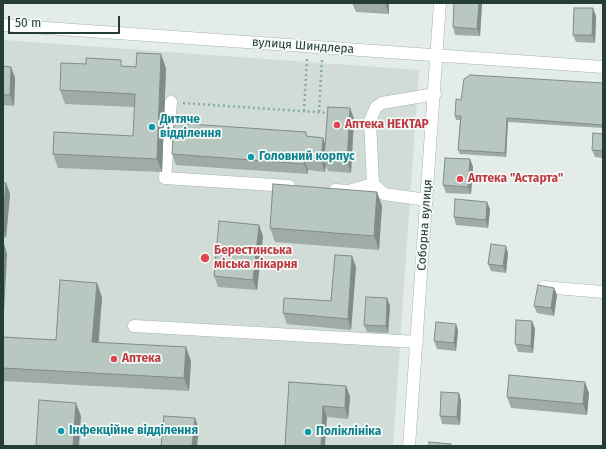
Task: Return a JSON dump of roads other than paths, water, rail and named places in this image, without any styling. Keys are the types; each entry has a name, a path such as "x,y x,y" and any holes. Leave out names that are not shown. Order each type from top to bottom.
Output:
{"street":[{"name":"Соборна вулиця","path":"409,446 438,56 440,3"},
{"name":"вулиця Шиндлера","path":"3,24 438,56 603,66"},
{"path":"427,200 384,194 373,184 370,121 376,107 389,100 435,94"},
{"path":"171,102 166,178 300,187"},
{"path":"324,189 348,190 373,184"},
{"path":"544,287 603,292"},
{"path":"134,326 417,342"}],"place":[{"name":"Аптека НЕКТАР","path":"337,125"},
{"name":"Дитяче відділення","path":"152,127"},
{"name":"Головний корпус","path":"251,157"},
{"name":"Аптека \"Астарта\"","path":"460,179"},
{"name":"Берестинська міська лікарня","path":"205,258"},
{"name":"Аптека","path":"114,359"},
{"name":"Інфекційне відділення","path":"61,431"},
{"name":"Поліклініка","path":"308,432"}]}
